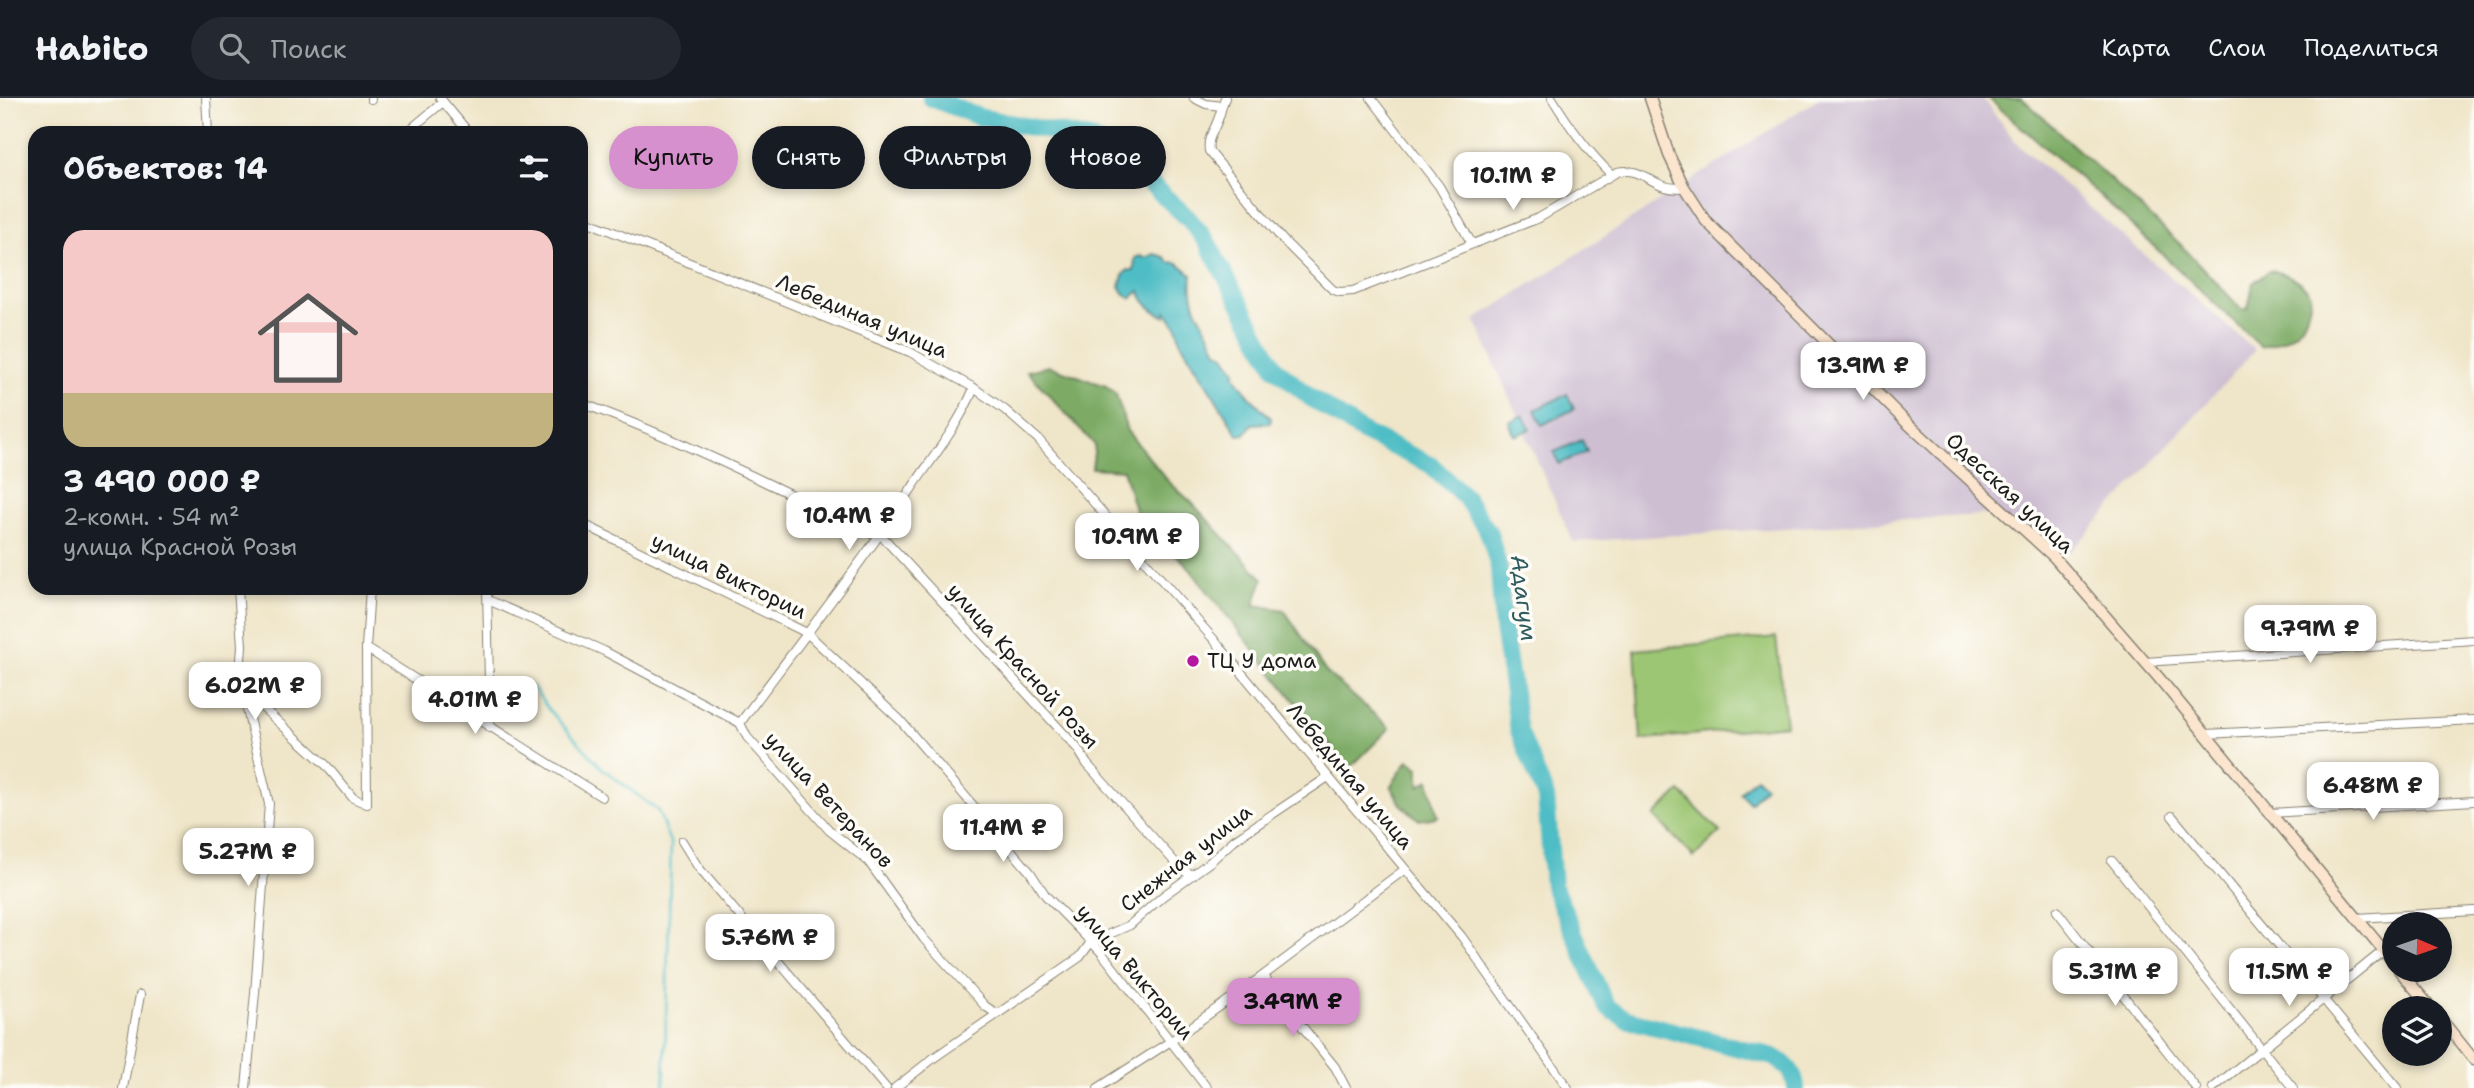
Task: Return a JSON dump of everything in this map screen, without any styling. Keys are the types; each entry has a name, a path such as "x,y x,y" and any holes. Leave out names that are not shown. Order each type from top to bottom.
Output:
{"main road":[{"name":"Одесская улица","path":"1650,98 1669,155 1684,187 1706,221 1905,421 2054,557 2206,734 2382,949"},
{"path":"2409,982 2421,996"},
{"path":"2452,1033 2474,1060"}],"street":[{"path":"206,98 208,126"},
{"path":"1194,98 1206,104 1223,102 1217,123 1210,134 1209,151 1282,239 1333,290 1340,292 1353,291 1539,218 1611,174 1627,170 1639,172 1659,186 1673,190 1684,187"},
{"path":"1371,98 1439,186 1472,244"},
{"path":"1552,98 1579,139 1611,174"},
{"path":"414,126 442,100 463,126"},
{"name":"Лебединая улица","path":"588,222 910,352 974,388 1038,439 1207,632 1462,937 1568,1088"},
{"path":"740,723 880,534 948,435 967,405 974,388"},
{"name":"улица Красной Розы","path":"588,406 630,421 868,532 880,534 1077,748 1087,764 1182,870 1193,875"},
{"name":"улица Виктории","path":"588,526 807,633 900,720 1030,872 1046,896 1091,942 1207,1088"},
{"path":"238,595 242,689 269,804 256,993 246,1088"},
{"path":"242,689 326,765 353,798 367,804 366,648 370,595"},
{"path":"488,595 490,728"},
{"name":"улица Ветеранов","path":"488,600 604,651 740,723 747,737 829,830 868,861 925,939 985,1006 997,1014"},
{"path":"2145,662 2474,640"},
{"path":"366,648 602,797"},
{"path":"2206,734 2474,720"},
{"name":"Снежная улица","path":"895,1088 1080,957 1091,942 1129,925 1234,840 1328,777"},
{"path":"2270,813 2474,801"},
{"path":"2172,816 2397,1088"},
{"path":"682,841 698,867 886,1088"},
{"path":"2112,861 2292,1088"},
{"path":"1098,1088 1171,1041 1264,975 1405,870"},
{"path":"2057,911 2196,1088"},
{"path":"2357,918 2474,911"},
{"path":"2213,1088 2382,953"},
{"path":"1264,975 1271,988 1335,1066 1346,1088"},
{"path":"123,1088 140,995"}],"shaded area":[{"path":"1819,98 1982,98 2019,146 2255,350 2070,552 1994,514 1573,542 1475,320"}],"green space":[{"path":"1988,98 2022,98 2181,245 2241,309 2248,309 2253,283 2269,271 2287,275 2297,281 2311,294 2306,316 2297,331 2282,341 2261,347 2098,194"},
{"path":"1049,366 1106,386 1116,394 1127,431 1168,481 1263,579 1254,605 1284,610 1326,672 1390,728 1349,769 1185,563 1137,517 1123,470 1092,468 1095,445 1027,371"},
{"path":"1776,637 1786,725 1641,740 1635,650"},
{"path":"1408,760 1419,768 1419,786 1429,780 1438,817 1419,820 1401,804 1391,786"},
{"path":"1680,791 1720,832 1694,857 1654,816"}],"water":[{"path":"1154,254 1165,257 1168,262 1178,263 1192,275 1191,287 1195,306 1217,351 1225,355 1236,371 1234,375 1250,397 1271,418 1270,423 1252,424 1245,434 1238,435 1180,341 1177,327 1166,311 1165,317 1153,309 1143,299 1140,291 1131,298 1124,293 1120,286 1123,275 1128,270 1134,271 1135,258"},
{"path":"1567,394 1574,409 1542,425 1535,410"},
{"path":"1523,415 1530,429 1515,436 1509,422"},
{"path":"1582,440 1587,452 1559,464 1554,452"},
{"path":"1756,777 1765,787 1750,803 1740,793"}],"waterway":[{"name":"Адагум","path":"931,98 979,117 1091,139 1121,157 1188,218 1206,240 1275,368 1311,398 1364,433 1431,465 1465,497 1489,533 1499,568 1503,628 1519,731 1546,797 1553,886 1606,1006 1626,1019 1774,1057 1790,1070 1796,1088"},
{"path":"532,686 548,709 602,768 658,811 671,845 664,1088"}],"place":[{"name":"ТЦ У дома","path":"1193,661"}]}
